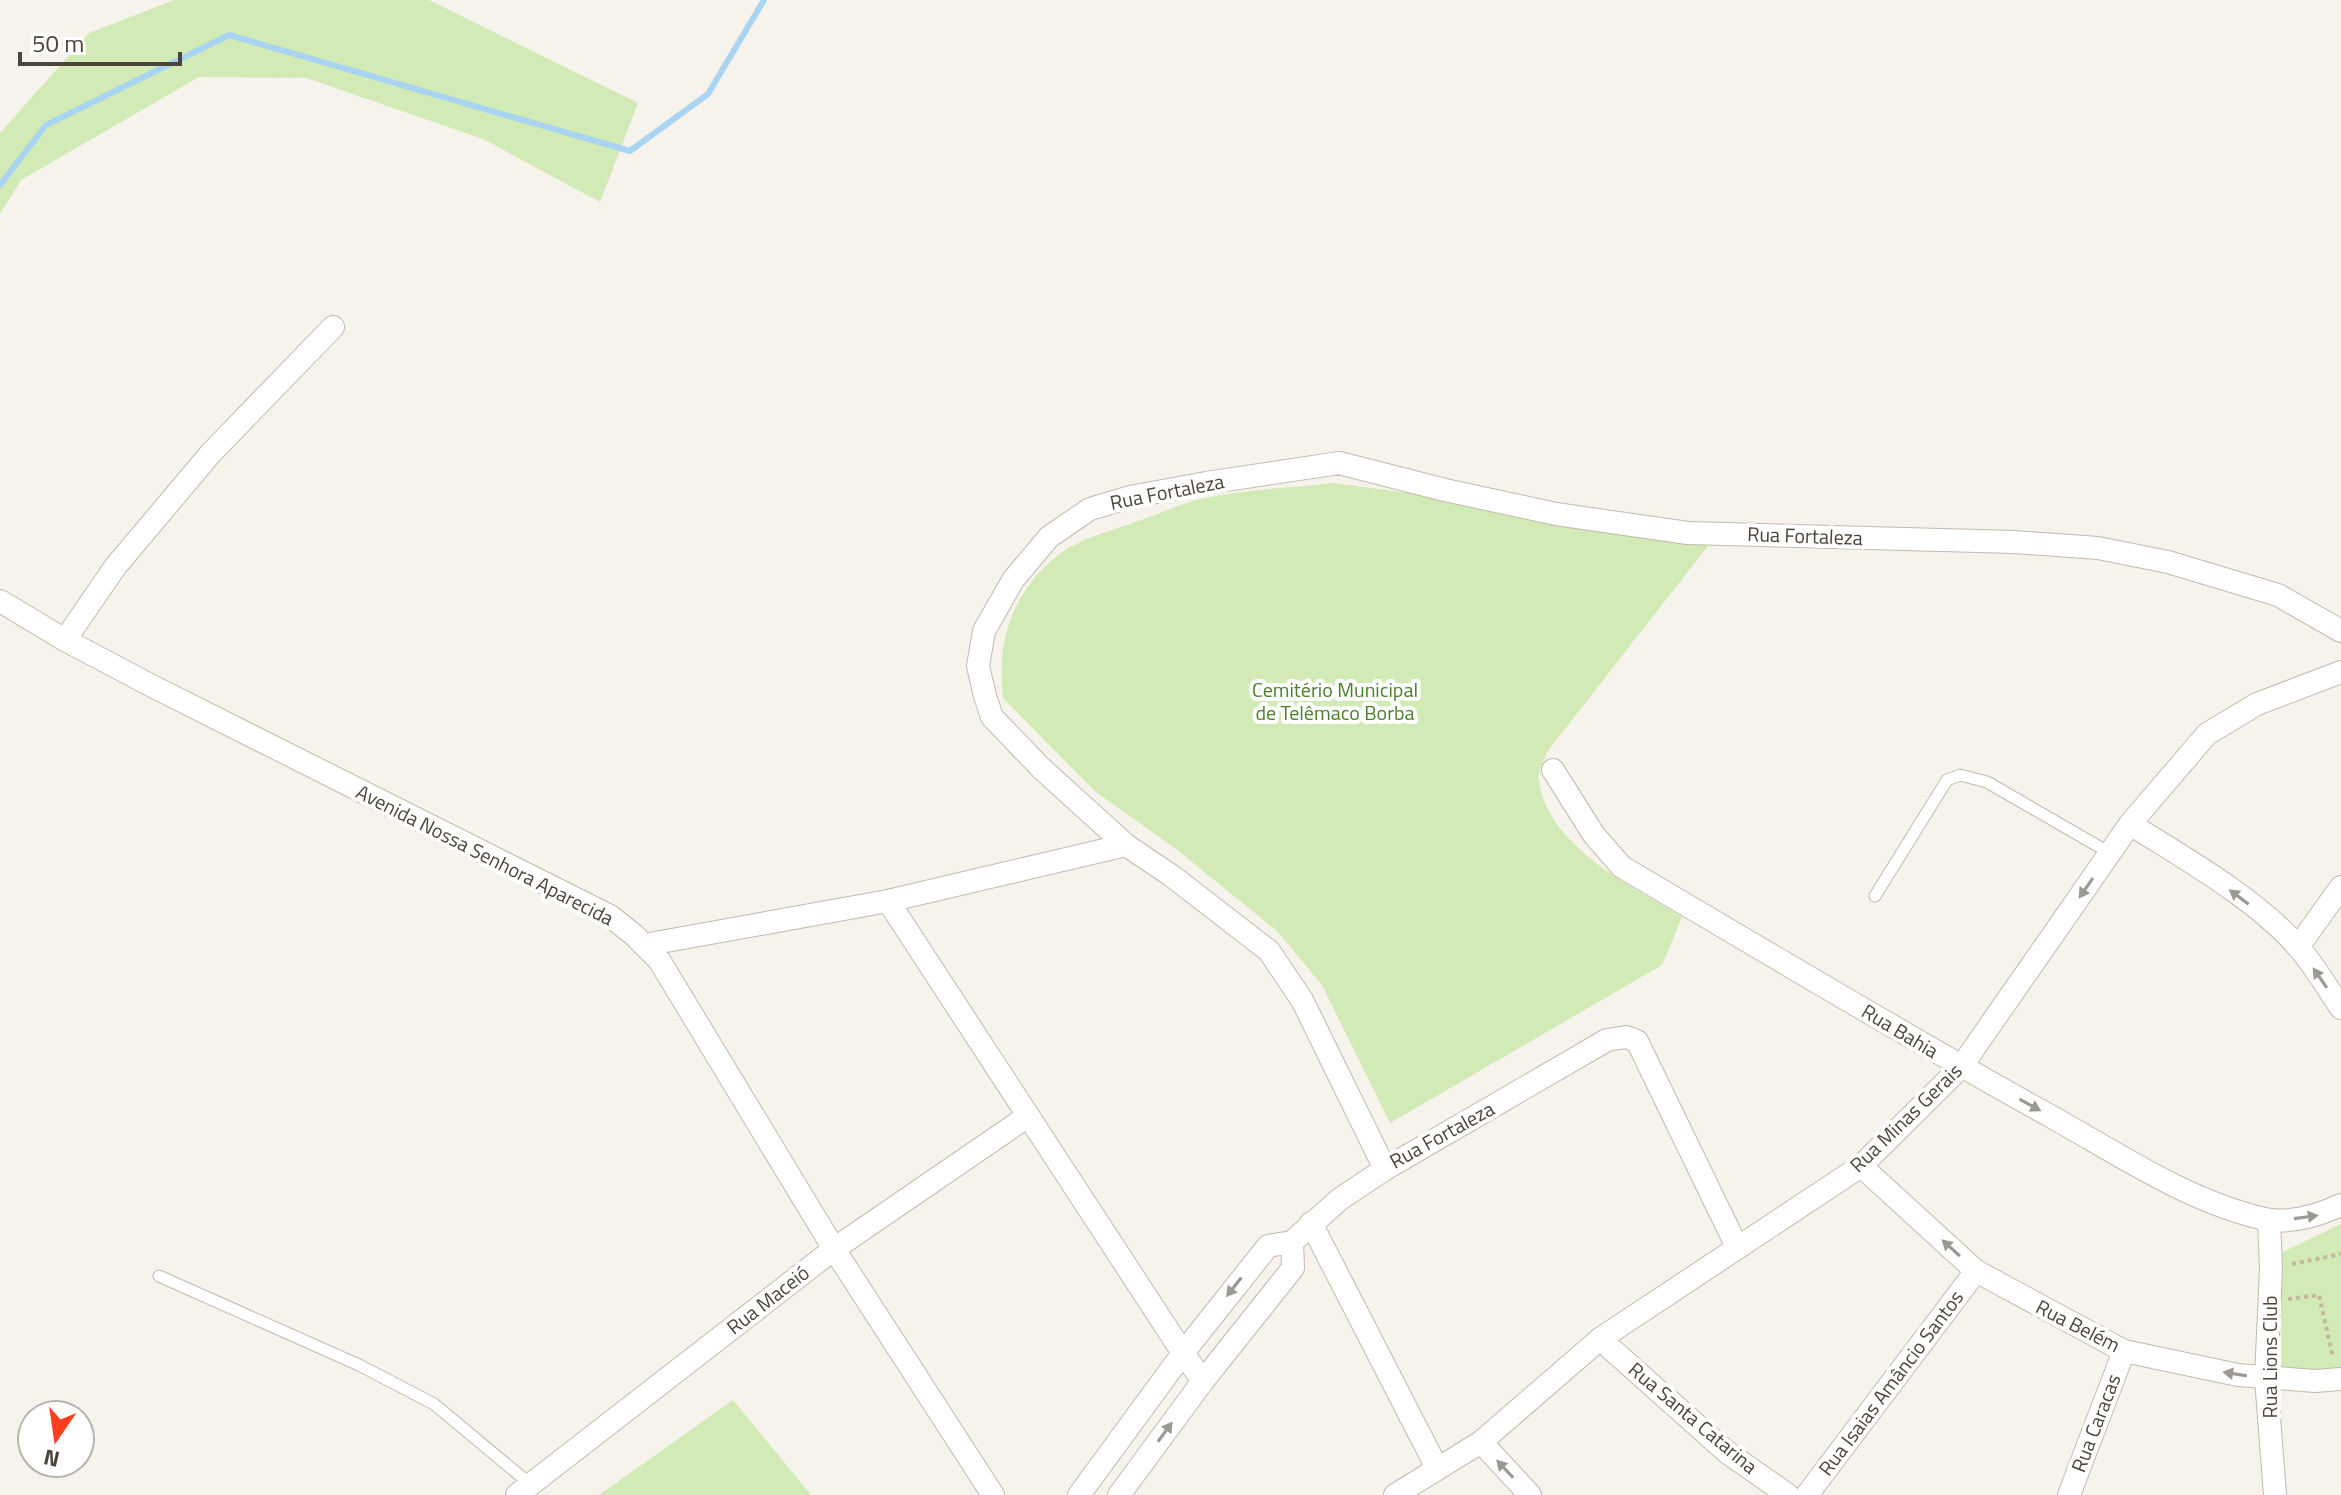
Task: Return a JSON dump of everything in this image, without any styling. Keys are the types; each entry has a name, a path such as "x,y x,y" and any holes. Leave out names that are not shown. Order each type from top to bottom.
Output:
{"street":[{"path":"65,640 115,567 211,453 333,327"},
{"name":"Rua Fortaleza","path":"1737,1247 1637,1041 1626,1037 1607,1040 1385,1169 1302,1000 1269,951 1172,876 1126,845 1041,768 992,717 978,666 984,631 1013,580 1049,537 1090,509 1130,497 1339,463 1556,514 1688,533 2014,542 2098,548 2194,569 2278,595 2341,631"},
{"name":"Avenida Nossa Senhora Aparecida","path":"0,601 65,640 610,916 644,945 659,960 834,1249 993,1495"},
{"name":"Rua Minas Gerais","path":"1395,1495 1481,1442 1600,1339 1861,1166 1961,1067 2130,824 2207,734 2257,704 2341,672"},
{"name":"Rua Bahia","path":"1553,770 1594,835 1622,867 1961,1067 2179,1187 2236,1211 2269,1220 2313,1218 2341,1205"},
{"path":"2130,824 2259,912 2298,947 2341,1008"},
{"path":"644,945 888,901 1126,845"},
{"path":"2298,947 2341,887"},
{"path":"888,901 1203,1381"},
{"name":"Rua Maceió","path":"524,1489 834,1249 1028,1116"},
{"name":"Rua Belém","path":"1861,1166 1976,1271 2124,1351 2238,1375 2340,1379"},
{"path":"1079,1495 1260,1254 1273,1244 1292,1242 1340,1199 1385,1169"},
{"name":"Rua Lions Club","path":"2269,1220 2271,1268 2266,1378 2275,1495"},
{"path":"1311,1223 1437,1468"},
{"path":"1119,1495 1203,1381 1293,1268 1292,1242"},
{"name":"Rua Isaias Amâncio Santos","path":"1807,1495 1976,1271"},
{"name":"Rua Santa Catarina","path":"1600,1339 1728,1453 1788,1495"},
{"name":"Rua Caracas","path":"2069,1495 2124,1351"},
{"path":"1481,1442 1530,1495"}],"lane":[{"path":"1875,896 1947,780 1960,775 1987,782 2110,853"},
{"path":"159,1276 359,1365 434,1404 524,1489"}],"path":[{"path":"2271,1268 2341,1254"},
{"path":"2270,1302 2319,1295 2340,1379"}],"green space":[{"path":"174,0 429,0 638,103 600,202 483,139 306,78 199,77 21,180 0,214 0,133 89,33"},
{"name":"Cemitério Municipal de Telêmaco Borba","path":"1333,483 1447,498 1711,542 1547,752 1539,774 1546,805 1558,826 1575,845 1617,878 1682,917 1662,965 1390,1123 1322,985 1277,931 1176,849 1096,792 1003,698 1001,678 1005,638 1018,602 1041,570 1076,544 1197,500"},
{"path":"2341,1224 2341,1371 2281,1367 2281,1253"},
{"path":"733,1400 811,1495 599,1495"}],"waterway":[{"path":"0,185 46,125 229,35 630,151 708,94 764,0"}]}
